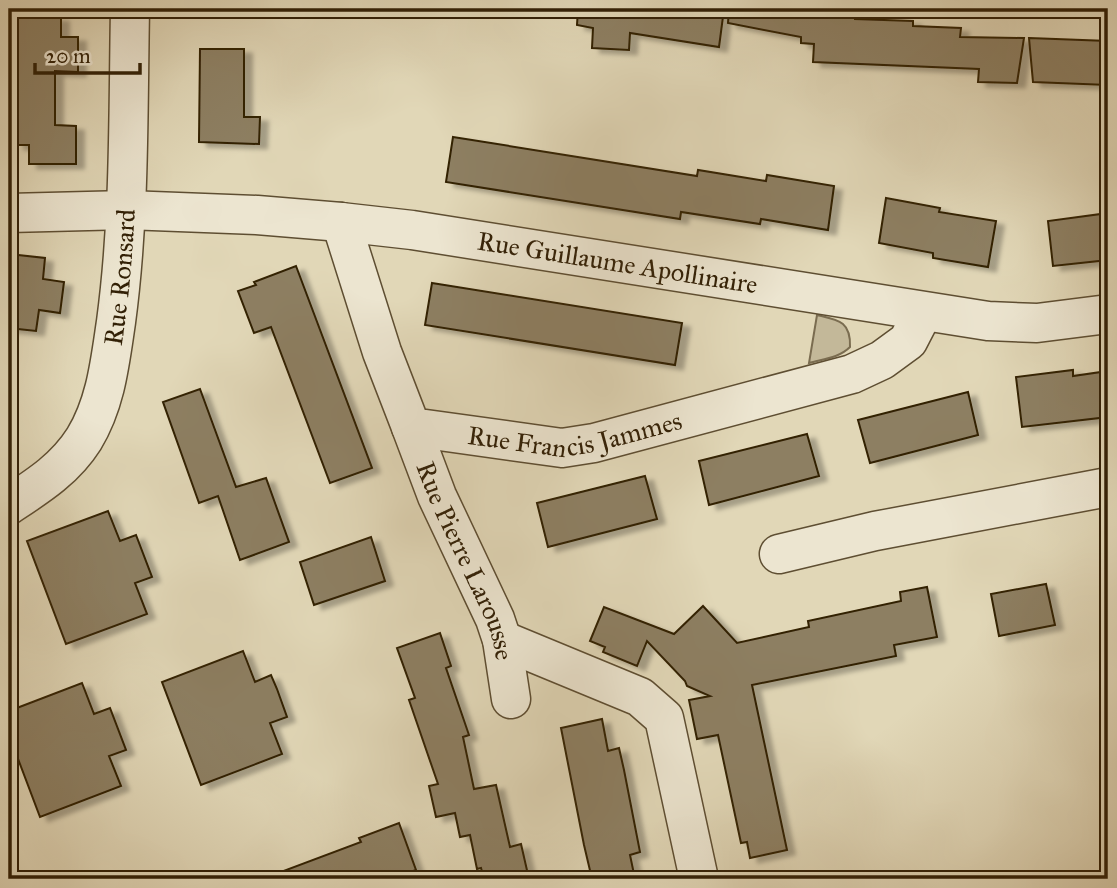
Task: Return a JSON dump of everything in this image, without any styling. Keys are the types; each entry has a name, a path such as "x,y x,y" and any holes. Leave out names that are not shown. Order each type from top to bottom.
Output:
{"street":[{"name":"Rue Ronsard","path":"9,505 46,481 84,438 98,412 111,359 128,210 130,9"},
{"name":"Rue Guillaume Apollinaire","path":"9,213 128,210 257,215 341,222 412,230 988,321 1038,323 1108,314"},
{"path":"341,222 382,352 411,427"},
{"name":"Rue Francis Jammes","path":"411,427 562,448 594,443 852,374 882,360 908,341 923,312"},
{"name":"Rue Pierre Larousse","path":"411,427 437,496 495,619 502,640 511,699"},
{"path":"779,554 875,531 1108,487"},
{"path":"502,640 640,697 664,718 699,879"}],"shaded area":[{"path":"817,315 842,323 850,338 850,347 836,356 809,363"}],"building":[{"path":"578,9 724,9 719,47 630,33 629,50 592,48 593,28 577,25"},
{"path":"729,9 855,9 855,19 913,21 913,26 961,28 960,37 1024,38 1017,83 978,82 979,69 813,62 814,44 801,43 801,37 728,23"},
{"path":"9,17 61,17 61,37 78,37 78,72 55,71 55,125 76,126 76,164 29,164 29,145 16,145 16,91 9,91"},
{"path":"1029,38 1108,41 1108,85 1033,82"},
{"path":"200,49 244,49 244,117 260,117 259,144 199,142"},
{"path":"453,137 697,176 698,170 766,181 767,175 834,186 828,230 761,219 760,224 681,212 680,219 446,182"},
{"path":"886,198 940,208 939,212 996,221 988,267 933,258 933,253 879,243"},
{"path":"1101,214 1101,219 1108,219 1108,260 1053,266 1048,221"},
{"path":"9,254 45,258 43,279 64,282 60,313 39,310 36,331 9,328"},
{"path":"296,266 372,468 330,483 271,327 254,333 238,291"},
{"path":"432,283 682,323 675,365 425,325"},
{"path":"1073,370 1073,376 1108,371 1108,417 1022,427 1016,377"},
{"path":"200,389 236,487 266,478 289,542 240,560 218,496 199,503 163,402"},
{"path":"968,392 978,435 870,463 858,420"},
{"path":"807,434 819,476 709,505 699,461"},
{"path":"645,476 657,519 548,547 537,503"},
{"path":"108,511 120,541 136,535 152,577 135,583 147,614 66,644 27,541"},
{"path":"371,537 385,581 314,605 300,562"},
{"path":"1046,584 1055,625 999,636 991,594"},
{"path":"927,587 937,637 894,645 896,656 752,685 787,850 750,858 747,842 741,843 718,735 697,739 689,700 710,696 687,686 647,641 637,666 603,652 605,647 590,641 604,607 674,634 703,606 737,643 809,627 808,621 901,601 900,592"},
{"path":"440,633 451,666 446,668 469,735 463,737 474,789 496,785 510,847 521,844 529,879 484,879 481,868 477,869 470,835 460,837 455,813 436,817 429,786 438,784 409,700 415,698 397,648"},
{"path":"243,651 255,682 271,675 277,689 287,717 270,723 282,754 201,785 162,682"},
{"path":"82,683 94,714 110,708 126,750 109,756 121,786 40,817 9,735 9,711"},
{"path":"602,719 608,751 619,748 624,770 640,852 630,855 635,879 592,879 584,845 561,728"},
{"path":"399,823 416,870 391,879 271,879 270,876 361,842 359,838"}]}
